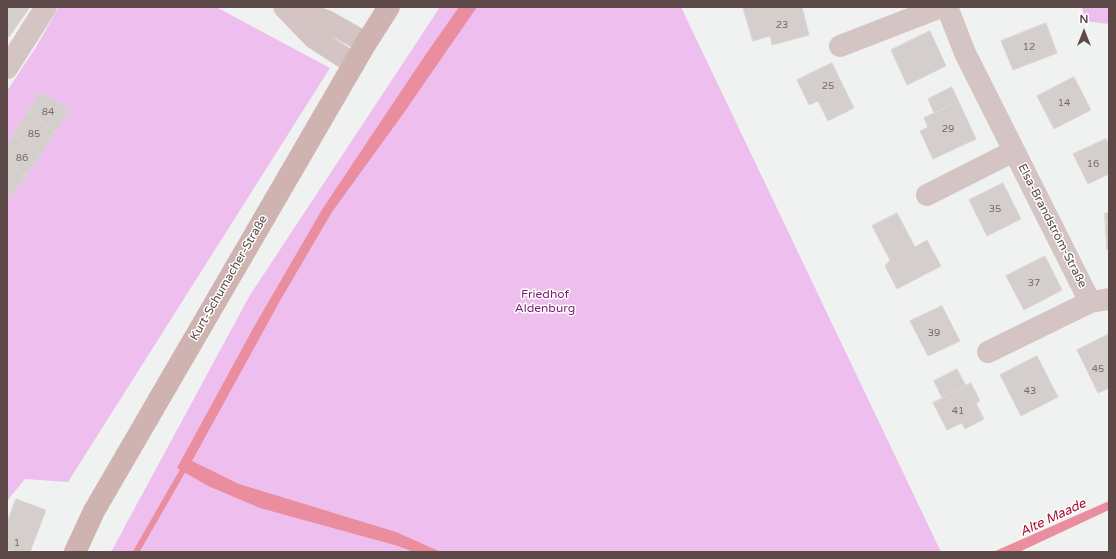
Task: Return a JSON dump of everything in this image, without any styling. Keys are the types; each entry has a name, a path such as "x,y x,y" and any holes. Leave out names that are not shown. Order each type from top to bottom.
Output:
{"main road":[{"name":"Kurt-Schumacher-Straße","path":"75,552 94,511 366,43 389,7"}],"street":[{"path":"7,68 46,7"},
{"path":"285,7 327,21 366,43"},
{"path":"285,7 314,38 354,64"},
{"path":"840,46 941,7"},
{"name":"Elsa-Brandström-Straße","path":"947,7 965,53 1014,151 1100,300 988,352"},
{"name":"Elsa-Brandström-Straße","path":"927,194 1014,151"}],"green space":[{"path":"59,7 216,7 330,68 68,482 25,479 7,501 7,91 36,47"},
{"name":"Friedhof Aldenburg","path":"440,7 681,7 941,552 111,552 250,295"},
{"path":"1082,7 1109,7 1109,24 1085,21"}],"shaded area":[{"path":"459,7 477,7 403,114 332,212 281,299 192,461 239,484 396,532 441,552 414,552 398,546 260,508 208,486 177,468 255,325 323,208"},
{"path":"1109,501 1109,510 1019,552 993,552"}],"building":[{"path":"9,7 30,7 9,37 7,35 7,10"},
{"path":"743,7 802,7 809,35 772,45 770,36 753,41"},
{"path":"1046,23 1057,53 1013,70 1001,41"},
{"path":"930,31 946,66 907,85 891,50"},
{"path":"832,63 854,108 828,121 818,101 809,105 797,80"},
{"path":"1074,77 1091,110 1054,129 1037,96"},
{"path":"952,87 959,102 934,113 928,99"},
{"path":"41,92 70,110 55,132 27,113"},
{"path":"959,102 976,139 933,159 920,131 928,127 924,118"},
{"path":"27,113 55,132 41,154 13,135"},
{"path":"13,135 41,154 26,176 7,163 7,144"},
{"path":"1106,139 1109,144 1109,174 1088,184 1073,154"},
{"path":"7,163 26,176 11,197 7,194"},
{"path":"1003,183 1021,219 987,236 969,200"},
{"path":"897,213 915,247 927,240 941,266 897,289 885,266 890,260 872,226"},
{"path":"1105,213 1109,213 1109,249 1107,249"},
{"path":"1045,256 1062,290 1024,310 1006,276"},
{"path":"942,306 960,341 928,356 910,321"},
{"path":"1109,334 1109,388 1098,393 1077,350"},
{"path":"1037,356 1058,397 1021,416 1000,375"},
{"path":"957,369 966,386 942,398 934,381"},
{"path":"971,383 980,401 976,403 984,419 965,429 962,423 947,430 933,403"},
{"path":"16,499 46,510 30,552 15,552 7,549 7,523"}],"waterway":[{"path":"136,552 186,465"}],"water label":[{"name":"Alte Maade","path":"1053,518"}]}
